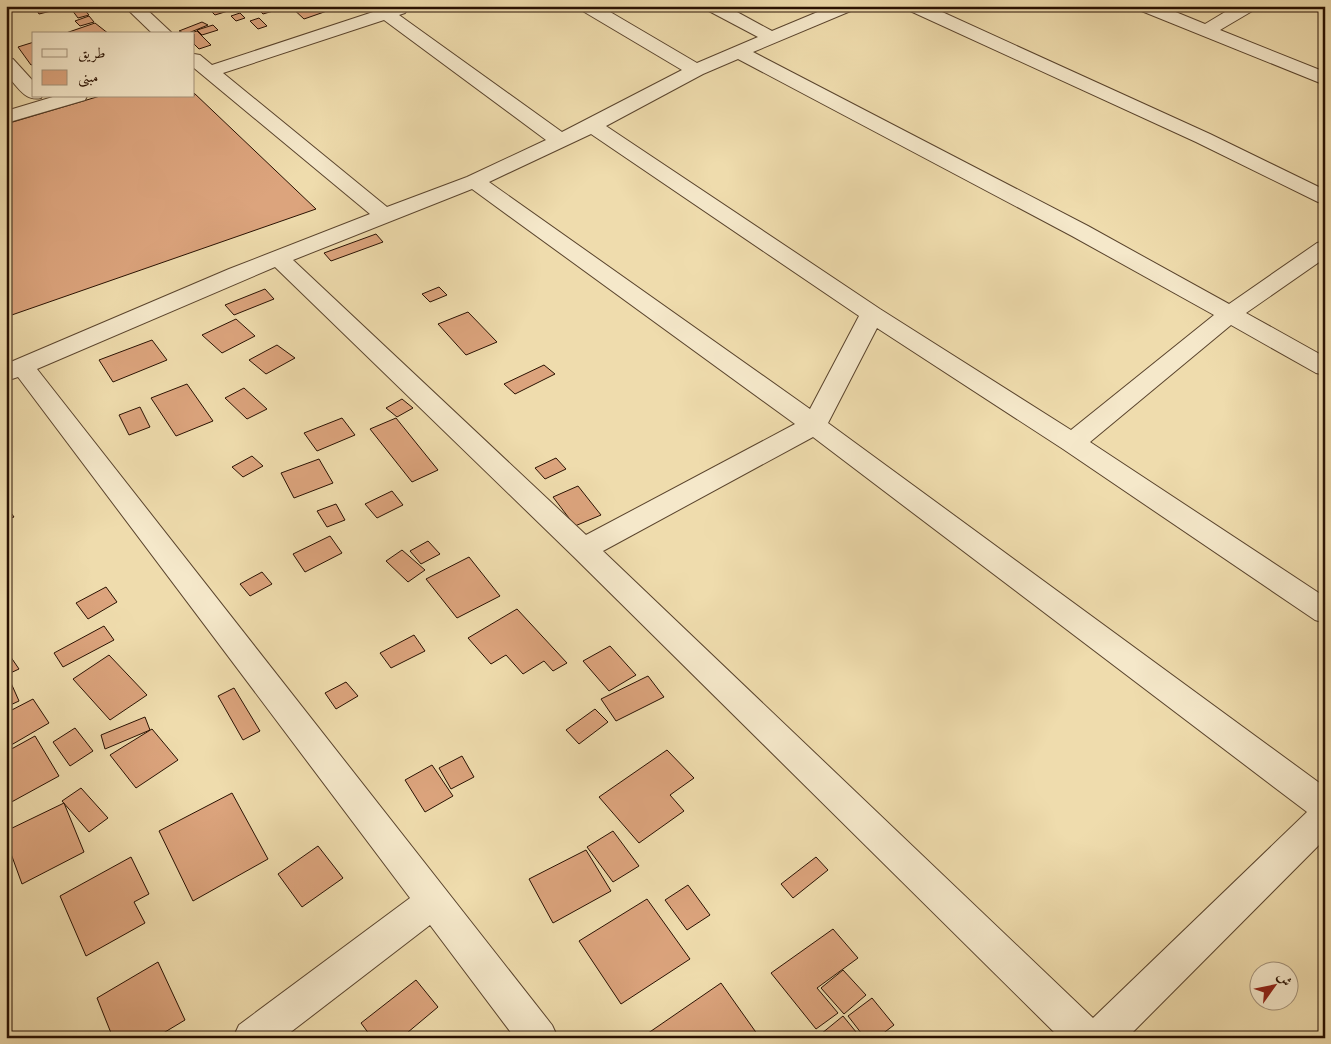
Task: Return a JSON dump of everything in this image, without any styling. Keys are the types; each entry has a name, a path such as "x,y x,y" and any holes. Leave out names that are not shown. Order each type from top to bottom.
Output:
{"street":[{"path":"132,6 162,32"},
{"path":"198,63 381,10 408,6"},
{"path":"587,6 696,70"},
{"path":"713,6 770,38"},
{"path":"539,1038 434,901 14,370 278,258 474,182 592,126 696,70 847,6"},
{"path":"914,6 1194,134 1325,198"},
{"path":"1146,6 1325,79"},
{"path":"1206,31 1248,6"},
{"path":"381,10 561,141"},
{"path":"738,52 1080,232 1325,367"},
{"path":"6,63 32,92"},
{"path":"198,63 386,217"},
{"path":"6,118 38,99 51,98"},
{"path":"592,126 872,314 1072,443 1325,612"},
{"path":"474,182 814,424 1325,806"},
{"path":"1072,443 1230,314 1325,248"},
{"path":"278,258 583,549 1087,1038"},
{"path":"583,549 814,424 872,314"},
{"path":"1100,1038 1325,816"},
{"path":"252,1038 434,901"}],"building":[{"path":"52,6 55,10 39,14 35,7"},
{"path":"206,6 244,6 215,15"},
{"path":"255,6 268,6 273,11 263,14"},
{"path":"290,6 321,6 327,11 304,19"},
{"path":"82,7 89,15 78,18 72,10"},
{"path":"240,13 245,18 236,21 231,16"},
{"path":"89,16 94,22 80,26 75,21"},
{"path":"259,18 267,26 258,29 250,21"},
{"path":"202,22 208,25 191,32 179,31"},
{"path":"95,23 106,32 69,32"},
{"path":"213,25 218,30 202,35 197,30"},
{"path":"197,31 211,45 199,49 195,45 194,32"},
{"path":"32,43 32,65 31,65 18,47"},
{"path":"195,94 316,209 6,317 6,124 93,98 195,98"},
{"path":"376,234 383,242 331,261 324,253"},
{"path":"439,287 447,295 430,302 422,294"},
{"path":"265,289 274,299 234,315 225,305"},
{"path":"468,312 497,342 466,355 438,324"},
{"path":"236,319 255,336 222,353 202,335"},
{"path":"152,340 167,360 113,382 99,360"},
{"path":"277,345 295,358 266,374 249,360"},
{"path":"544,365 555,374 515,394 504,384"},
{"path":"187,384 213,421 176,436 151,398"},
{"path":"244,388 267,409 247,419 225,398"},
{"path":"402,399 413,408 397,417 386,408"},
{"path":"140,407 150,427 129,435 119,415"},
{"path":"342,418 355,435 317,451 304,433"},
{"path":"396,418 438,470 412,482 370,429"},
{"path":"252,456 263,466 243,477 232,467"},
{"path":"556,458 566,469 545,479 535,468"},
{"path":"319,459 333,483 294,498 281,473"},
{"path":"578,486 601,515 575,526 553,497"},
{"path":"392,491 403,505 377,518 365,504"},
{"path":"336,504 345,520 327,527 317,511"},
{"path":"6,506 14,517 6,520"},
{"path":"330,536 342,553 305,572 293,554"},
{"path":"428,541 440,554 421,564 410,551"},
{"path":"402,550 425,570 408,582 386,561"},
{"path":"469,557 500,596 457,618 426,579"},
{"path":"262,572 272,584 250,596 240,584"},
{"path":"106,587 117,602 88,619 76,603"},
{"path":"517,609 567,663 553,671 544,661 523,674 506,655 491,664 468,638"},
{"path":"104,626 114,640 63,667 54,653"},
{"path":"414,635 425,651 391,668 380,653"},
{"path":"610,646 636,675 609,691 583,661"},
{"path":"6,650 19,669 6,675"},
{"path":"109,655 147,695 110,720 73,679"},
{"path":"648,676 664,697 616,721 601,699"},
{"path":"346,682 358,696 336,709 325,693"},
{"path":"11,683 19,701 6,707 6,685"},
{"path":"234,688 260,731 243,740 218,696"},
{"path":"33,699 49,723 6,748 6,713"},
{"path":"595,709 608,722 579,744 566,730"},
{"path":"145,717 150,730 105,749 101,735"},
{"path":"75,728 93,751 70,766 53,742"},
{"path":"152,729 178,760 136,788 110,755"},
{"path":"35,736 59,776 6,805 6,752"},
{"path":"667,750 694,778 670,795 684,811 639,843 599,797"},
{"path":"462,756 474,777 451,789 439,768"},
{"path":"432,765 453,796 425,812 405,780"},
{"path":"81,788 108,818 89,832 62,801"},
{"path":"232,793 268,859 193,901 159,831"},
{"path":"64,803 84,852 22,884 6,840 6,831"},
{"path":"613,831 639,866 613,882 587,847"},
{"path":"318,846 343,878 302,907 278,874"},
{"path":"586,850 611,891 553,923 529,879"},
{"path":"131,857 149,894 134,902 145,923 86,956 60,896"},
{"path":"816,857 828,870 793,898 781,884"},
{"path":"688,885 710,915 687,930 665,900"},
{"path":"647,899 690,959 621,1004 579,941"},
{"path":"833,929 858,958 817,988 838,1013 816,1029 771,973"},
{"path":"158,962 185,1020 155,1038 113,1038 97,998"},
{"path":"843,970 866,995 844,1014 821,988"},
{"path":"416,980 438,1007 401,1038 372,1038 361,1023"},
{"path":"721,983 760,1038 641,1038"},
{"path":"872,998 894,1025 877,1038 865,1038 848,1016"},
{"path":"843,1016 861,1038 816,1038"}]}
